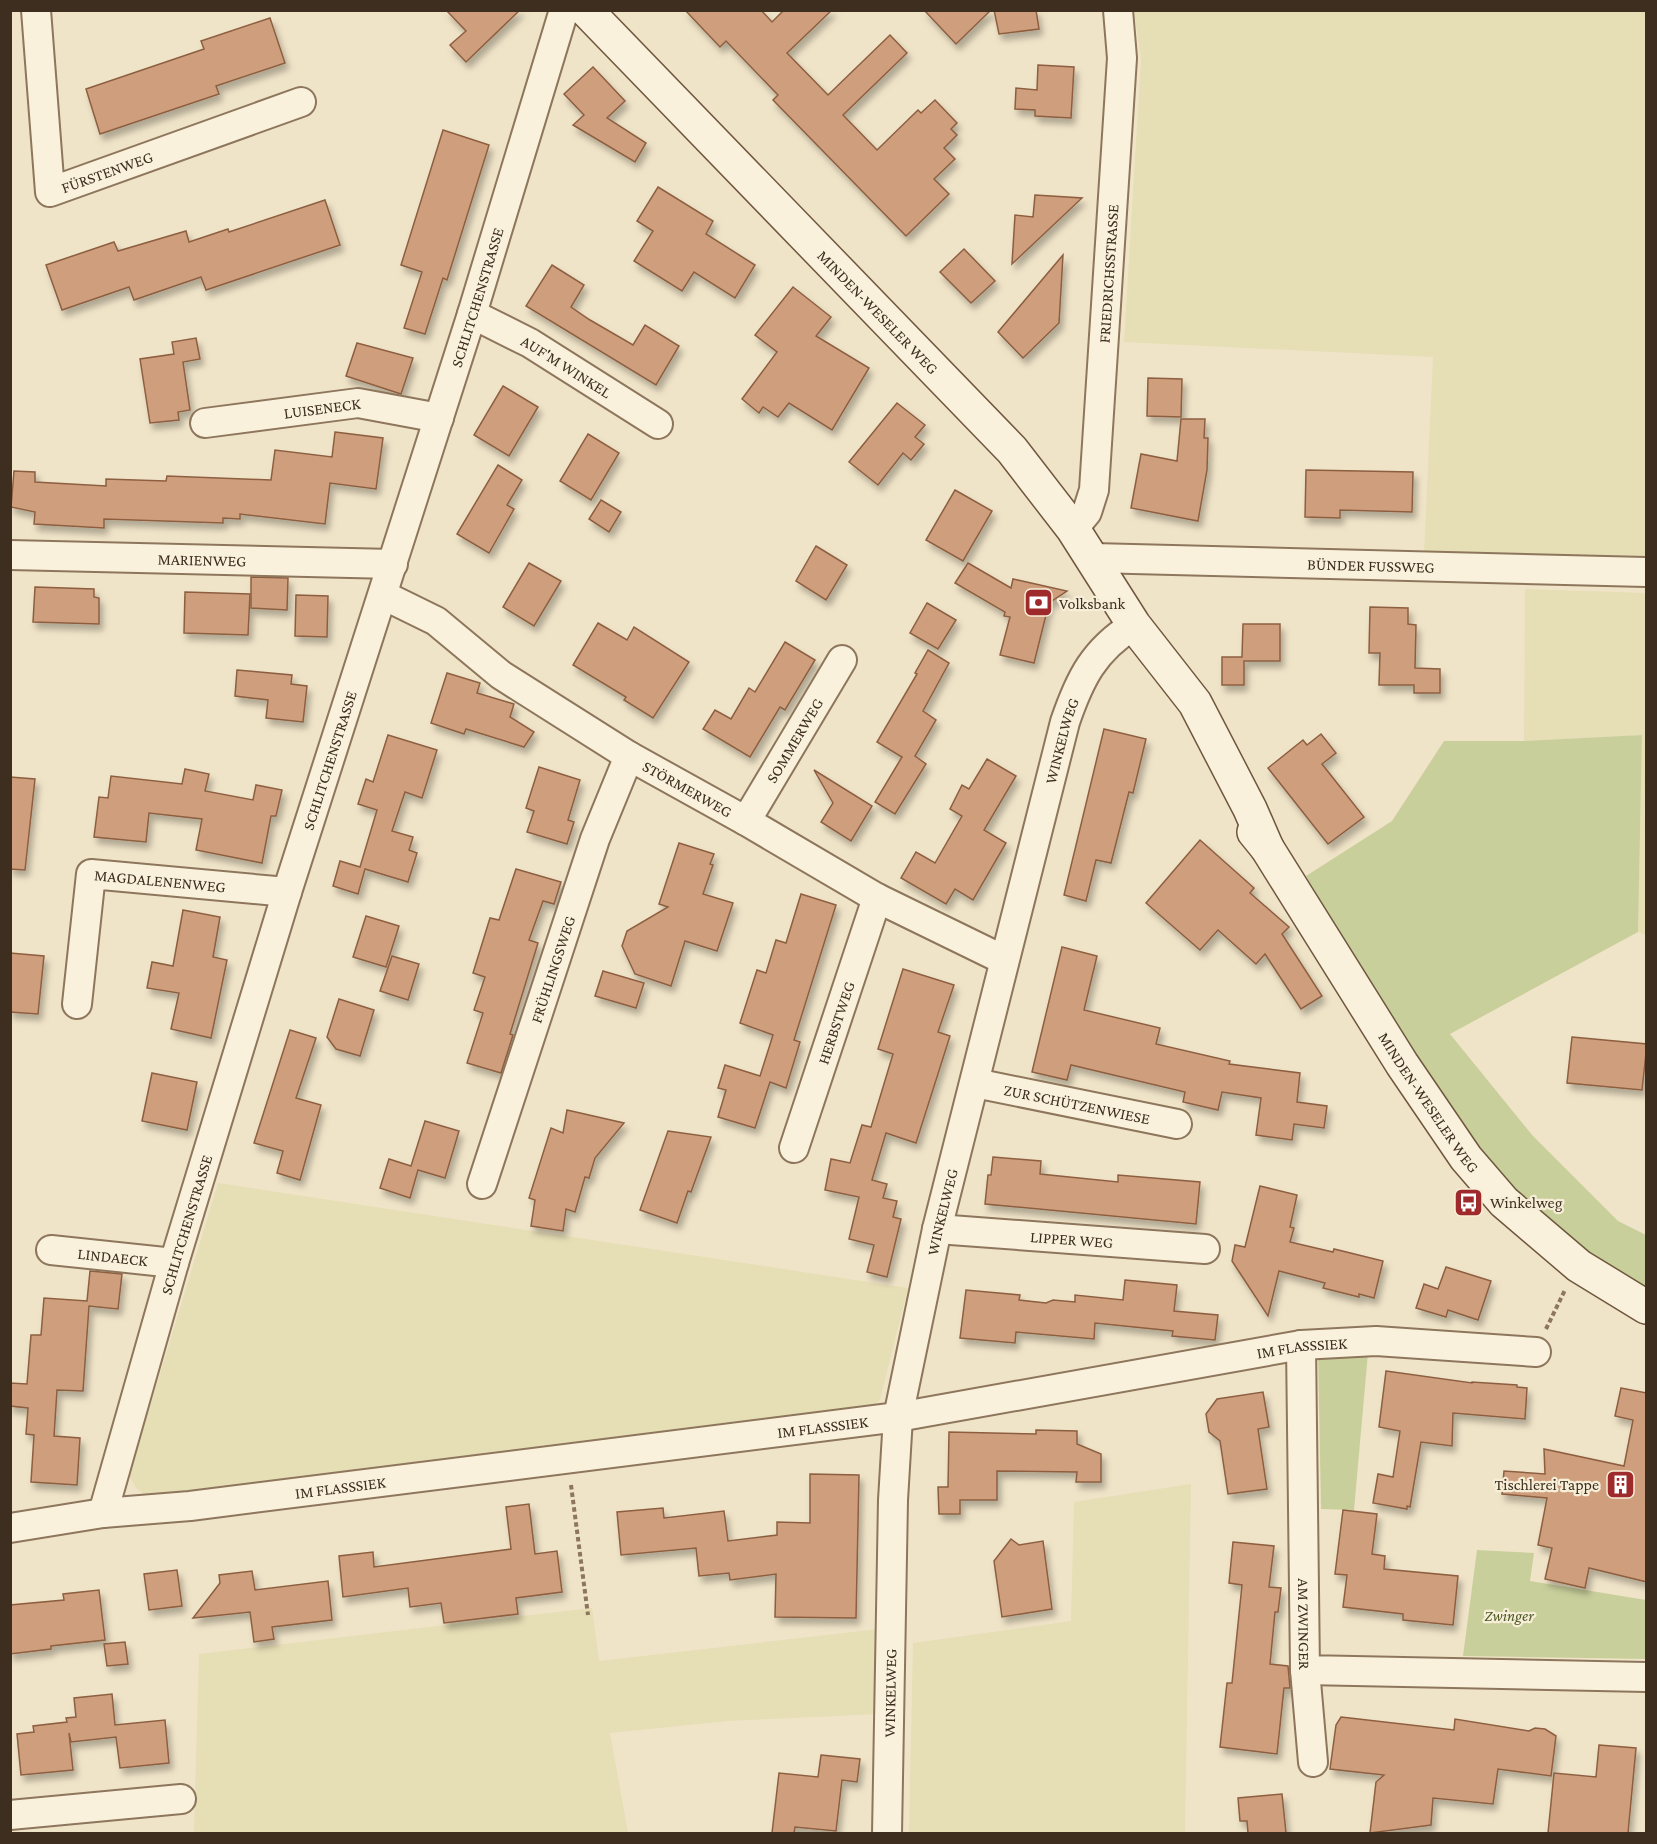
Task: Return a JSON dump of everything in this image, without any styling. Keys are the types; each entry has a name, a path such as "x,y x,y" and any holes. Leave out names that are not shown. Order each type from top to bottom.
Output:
{"street":[{"name":"FÜRSTENWEG","path":"36,10 50,192 301,102"},
{"name":"SCHLITCHENSTRASSE","path":"103,1514 174,1263 287,892 472,314 564,10"},
{"name":"MINDEN-WESELER WEG","path":"586,10 1012,450 1073,529 1138,630 1195,703 1250,809 1267,848 1402,1065 1466,1158 1504,1202 1579,1266 1647,1307"},
{"name":"FRIEDRICHSSTRASSE","path":"1073,529 1087,512 1094,490 1122,58 1118,10"},
{"name":"AUF'M WINKEL","path":"472,314 530,343 658,424"},
{"name":"LUISENECK","path":"206,423 358,403 439,418"},
{"name":"MARIENWEG","path":"10,555 393,564"},
{"name":"BÜNDER FUSSWEG","path":"1093,558 1647,572"},
{"name":"STÖRMERWEG","path":"383,595 436,621 501,675 628,756 746,820 877,898 1004,960"},
{"name":"WINKELWEG","path":"887,1833 893,1500 898,1417 937,1229 1065,722 1076,691 1091,662 1101,650 1138,630"},
{"name":"SOMMERWEG","path":"746,820 842,660"},
{"name":"FRÜHLINGSWEG","path":"482,1184 595,839 628,756"},
{"name":"MAGDALENENWEG","path":"77,1004 91,873 287,892"},
{"name":"HERBSTWEG","path":"794,1149 877,898"},
{"name":"ZUR SCHÜTZENWIESE","path":"975,1083 1177,1124"},
{"name":"LIPPER WEG","path":"937,1229 1205,1249"},
{"name":"LINDAECK","path":"51,1250 174,1263"},
{"name":"IM FLASSSIEK","path":"10,1528 103,1514 201,1504 898,1417 1301,1345 1376,1341 1536,1352"},
{"name":"AM ZWINGER","path":"1301,1345 1305,1670 1647,1677"},
{"path":"1305,1670 1313,1762"},
{"path":"10,1815 181,1799"}],"path":[{"path":"1536,1352 1579,1266"},
{"path":"568,1459 588,1615"}],"shaded area":[{"path":"1134,11 1646,11 1646,560 1424,554 1433,357 1124,342 1141,59"},
{"path":"1525,589 1646,593 1646,935 1638,932 1642,735 1524,741"},
{"path":"218,1183 908,1288 880,1400 873,1407 150,1498 136,1488 129,1476"},
{"path":"1191,1484 1185,1833 909,1833 913,1643 1071,1621 1074,1502"},
{"path":"592,1608 599,1661 879,1629 878,1714 728,1721 610,1733 628,1833 194,1834 199,1654"}],"green space":[{"path":"1642,735 1638,932 1450,1034 1533,1136 1618,1221 1646,1235 1646,1291 1590,1256 1534,1212 1474,1146 1412,1055 1306,876 1392,821 1444,741 1524,741"},
{"path":"1318,1350 1368,1353 1354,1510 1321,1509"},
{"name":"Zwinger","path":"1477,1550 1534,1553 1530,1581 1646,1600 1646,1659 1463,1656"}],"building":[{"path":"446,10 520,10 466,62 450,45 466,31"},
{"path":"685,10 761,10 772,22 784,10 832,10 787,53 828,95 890,35 907,53 843,115 877,150 918,110 921,113 935,100 957,123 951,129 957,135 944,148 955,159 934,179 949,194 906,236 773,100 778,95 726,41 720,47"},
{"path":"924,10 991,10 956,44"},
{"path":"994,10 1036,10 1039,29 999,34"},
{"path":"270,18 285,63 216,86 219,94 100,134 86,89 204,49 201,41"},
{"path":"1038,65 1074,67 1071,118 1035,116 1035,110 1015,109 1016,88 1037,90"},
{"path":"593,67 625,101 607,118 646,143 635,162 573,125 584,115 564,94"},
{"path":"443,130 489,145 447,280 443,278 425,334 404,328 422,272 401,265"},
{"path":"658,187 713,221 706,234 755,265 735,298 694,272 682,291 634,261 653,231 637,221"},
{"path":"1035,195 1082,198 1012,264 1015,215 1033,217"},
{"path":"325,200 340,245 206,290 201,277 134,300 129,287 62,310 46,265 114,242 118,251 186,231 189,242 228,229 229,232"},
{"path":"964,249 995,281 971,303 940,272"},
{"path":"1063,255 1059,323 1023,358 998,332"},
{"path":"552,265 584,285 571,307 590,320 633,345 645,325 679,346 656,385 526,306"},
{"path":"793,287 831,317 816,336 869,368 832,430 789,403 778,417 763,407 759,413 742,399 777,352 755,335"},
{"path":"196,338 200,359 183,362 190,410 178,412 179,420 150,423 140,359 174,354 172,342"},
{"path":"357,343 413,358 401,394 346,376"},
{"path":"1148,378 1182,379 1181,417 1147,416"},
{"path":"503,386 538,407 509,456 474,435"},
{"path":"897,403 925,425 915,437 924,444 911,460 903,453 878,485 849,462"},
{"path":"1181,419 1205,419 1204,438 1208,438 1207,470 1198,521 1131,508 1141,454 1177,461"},
{"path":"335,432 383,438 376,489 330,483 325,524 240,514 240,519 223,518 223,523 104,519 104,528 34,524 35,512 11,507 14,471 35,472 35,482 106,486 106,479 166,481 167,476 271,480 275,450 332,457"},
{"path":"588,434 619,453 591,500 560,481"},
{"path":"498,465 522,480 507,505 514,509 489,553 457,534"},
{"path":"1306,470 1413,472 1412,512 1340,510 1340,518 1305,517"},
{"path":"955,490 992,511 963,561 926,540"},
{"path":"601,500 621,512 609,532 589,519"},
{"path":"816,546 847,565 826,600 796,581"},
{"path":"529,563 561,581 534,626 503,607"},
{"path":"968,563 1011,588 1013,579 1067,591 1049,603 1034,663 1000,655 1010,617 1004,616 1005,612 955,583"},
{"path":"251,577 288,578 287,610 251,608"},
{"path":"35,587 94,589 94,597 99,598 99,624 33,622"},
{"path":"185,592 250,594 248,635 184,633"},
{"path":"296,595 328,596 327,637 295,636"},
{"path":"927,603 956,620 938,649 910,633"},
{"path":"1370,607 1408,608 1408,624 1416,625 1415,668 1440,669 1440,693 1414,693 1414,685 1379,685 1380,653 1369,653"},
{"path":"598,623 627,640 634,627 689,662 653,718 624,700 626,697 573,665"},
{"path":"1243,624 1280,624 1280,661 1244,661 1244,685 1222,685 1222,657 1242,657"},
{"path":"785,642 815,660 785,710 780,707 750,757 703,729 715,710 731,719 749,688 755,692"},
{"path":"928,650 949,663 923,711 936,720 915,756 926,764 895,814 875,802 902,757 877,742 917,674 915,673"},
{"path":"237,670 292,675 291,684 307,686 303,722 266,718 268,700 235,696"},
{"path":"447,673 480,683 477,693 514,704 510,717 534,732 524,747 466,729 464,734 431,723"},
{"path":"1104,729 1146,739 1133,793 1129,792 1111,863 1096,860 1086,901 1064,895"},
{"path":"1321,734 1336,753 1322,764 1364,817 1328,844 1268,768 1303,740 1307,745"},
{"path":"388,735 437,750 422,798 405,792 392,831 413,837 409,850 417,853 408,882 365,869 358,894 333,886 340,861 360,867 377,810 358,804 366,779 373,782"},
{"path":"987,759 1016,776 984,830 1006,843 973,900 955,889 946,904 901,878 916,852 935,863 962,816 950,809 962,785 969,789"},
{"path":"539,767 580,780 568,820 574,822 567,844 527,832 534,811 526,808"},
{"path":"185,769 209,774 205,791 253,800 256,785 282,790 276,816 271,816 262,863 196,850 202,819 149,813 146,842 94,837 99,797 108,798 111,776 182,784"},
{"path":"814,770 872,806 851,841 821,822 833,803"},
{"path":"10,777 35,779 25,870 10,869"},
{"path":"1200,840 1254,888 1250,893 1289,927 1282,934 1322,996 1301,1009 1265,954 1256,964 1218,930 1200,950 1146,903"},
{"path":"679,843 714,854 710,864 713,865 703,894 733,903 717,951 685,941 671,986 635,974 622,946 627,931 668,907 659,904"},
{"path":"516,869 561,882 554,904 543,901 529,940 538,943 510,1034 513,1035 501,1073 467,1063 483,1013 474,1010 485,977 473,973 490,918 499,920"},
{"path":"801,894 836,905 794,1040 800,1042 786,1088 770,1082 755,1128 718,1117 726,1090 718,1088 725,1065 760,1076 773,1035 740,1023 757,970 766,973 776,940 786,943"},
{"path":"183,910 220,917 213,957 227,960 211,1038 171,1029 179,993 147,988 152,962 173,966"},
{"path":"366,916 399,926 386,967 353,957"},
{"path":"1062,947 1097,956 1084,1010 1160,1028 1156,1044 1230,1061 1229,1064 1300,1073 1297,1102 1327,1106 1324,1128 1294,1124 1292,1140 1256,1135 1261,1098 1222,1092 1218,1110 1183,1102 1185,1092 1071,1065 1067,1080 1032,1072"},
{"path":"10,953 44,956 38,1014 10,1012"},
{"path":"392,956 419,964 408,1000 380,991"},
{"path":"903,969 954,985 938,1032 950,1036 916,1143 886,1133 872,1180 887,1184 883,1198 897,1201 893,1217 901,1219 887,1277 867,1272 874,1245 849,1239 859,1197 825,1190 831,1159 850,1163 862,1125 871,1127 893,1054 878,1049"},
{"path":"603,971 644,983 636,1008 595,996"},
{"path":"339,999 374,1010 360,1056 336,1049 327,1037"},
{"path":"290,1030 316,1038 296,1098 321,1105 300,1180 277,1173 283,1151 254,1143"},
{"path":"1572,1037 1647,1044 1642,1090 1567,1083"},
{"path":"152,1073 197,1082 187,1130 142,1121"},
{"path":"567,1110 624,1123 595,1158 589,1178 585,1177 575,1212 566,1209 563,1231 531,1226 535,1200 529,1198 551,1128 563,1133"},
{"path":"425,1121 459,1131 445,1178 418,1170 410,1198 380,1188 389,1159 411,1166"},
{"path":"668,1131 711,1137 677,1223 640,1210"},
{"path":"993,1157 1041,1161 1040,1174 1118,1182 1118,1175 1200,1182 1196,1224 985,1204 988,1175 991,1175"},
{"path":"1260,1186 1297,1195 1290,1227 1294,1228 1290,1242 1333,1252 1334,1249 1383,1261 1374,1298 1359,1294 1359,1297 1323,1288 1325,1283 1279,1271 1268,1316 1232,1261 1235,1245 1245,1247"},
{"path":"1446,1267 1491,1281 1478,1320 1448,1310 1446,1317 1416,1308 1424,1284 1438,1289"},
{"path":"90,1271 122,1274 118,1309 89,1306 83,1391 57,1390 54,1436 80,1438 77,1485 31,1482 34,1435 26,1434 28,1408 10,1406 10,1383 27,1384 31,1335 41,1335 44,1298 87,1301"},
{"path":"1125,1280 1177,1285 1174,1311 1218,1315 1215,1340 1172,1336 1173,1331 1095,1323 1094,1339 1016,1332 1015,1343 960,1338 966,1290 1020,1295 1019,1300 1046,1303 1053,1300 1075,1302 1075,1295 1123,1300"},
{"path":"1386,1371 1527,1388 1525,1419 1453,1413 1452,1446 1421,1442 1410,1507 1407,1506 1407,1509 1373,1503 1378,1474 1393,1477 1400,1431 1379,1427"},
{"path":"1621,1388 1647,1393 1647,1582 1589,1568 1585,1588 1545,1579 1552,1548 1538,1545 1547,1498 1502,1494 1504,1471 1545,1474 1544,1449 1624,1466 1633,1420 1615,1416"},
{"path":"1263,1392 1269,1427 1258,1429 1267,1489 1228,1494 1220,1441 1209,1432 1206,1414 1217,1399"},
{"path":"1036,1430 1077,1431 1077,1444 1101,1454 1101,1482 1076,1482 1077,1472 997,1471 997,1500 960,1500 960,1514 939,1514 938,1487 948,1487 949,1432 1036,1434"},
{"path":"810,1474 859,1475 856,1618 775,1617 776,1574 730,1580 729,1573 699,1576 696,1548 621,1555 617,1512 663,1508 664,1518 724,1511 728,1541 777,1535 777,1522 810,1523"},
{"path":"529,1504 535,1554 557,1551 562,1592 516,1598 518,1614 444,1623 441,1603 410,1607 408,1588 343,1597 339,1556 373,1552 374,1567 511,1549 506,1507"},
{"path":"1343,1510 1377,1514 1372,1554 1385,1556 1384,1569 1458,1576 1453,1625 1403,1620 1403,1614 1343,1607 1347,1575 1335,1574"},
{"path":"1011,1539 1019,1545 1043,1541 1052,1609 1002,1617 994,1561"},
{"path":"1233,1542 1274,1546 1269,1587 1281,1588 1278,1612 1275,1612 1270,1664 1288,1666 1290,1688 1284,1688 1277,1754 1220,1747 1227,1683 1232,1683 1242,1585 1229,1583"},
{"path":"177,1570 182,1606 149,1610 144,1574"},
{"path":"252,1571 255,1590 328,1581 332,1620 272,1627 274,1639 254,1642 250,1612 193,1618 220,1583 219,1575"},
{"path":"99,1590 105,1640 51,1646 51,1649 10,1654 10,1605 64,1600 63,1594"},
{"path":"125,1642 128,1664 107,1666 104,1644"},
{"path":"112,1694 115,1725 165,1720 169,1763 120,1768 116,1737 71,1742 69,1733 73,1770 21,1775 17,1734 34,1732 33,1726 67,1722 66,1718 76,1717 74,1698"},
{"path":"1341,1717 1454,1730 1455,1719 1529,1731 1535,1728 1545,1729 1556,1736 1551,1776 1498,1769 1493,1804 1433,1798 1431,1825 1370,1833 1376,1782 1384,1775 1330,1769 1336,1725"},
{"path":"1599,1745 1636,1748 1628,1833 1548,1833 1554,1773 1596,1777"},
{"path":"821,1755 860,1759 857,1782 842,1780 836,1831 795,1827 794,1833 772,1833 779,1773 818,1777"},
{"path":"1282,1794 1286,1833 1248,1833 1247,1821 1240,1821 1238,1798"}],"place":[{"name":"Volksbank","path":"1038,603"},
{"name":"Winkelweg","path":"1469,1202"},
{"name":"Tischlerei Tappe","path":"1620,1484"}]}
